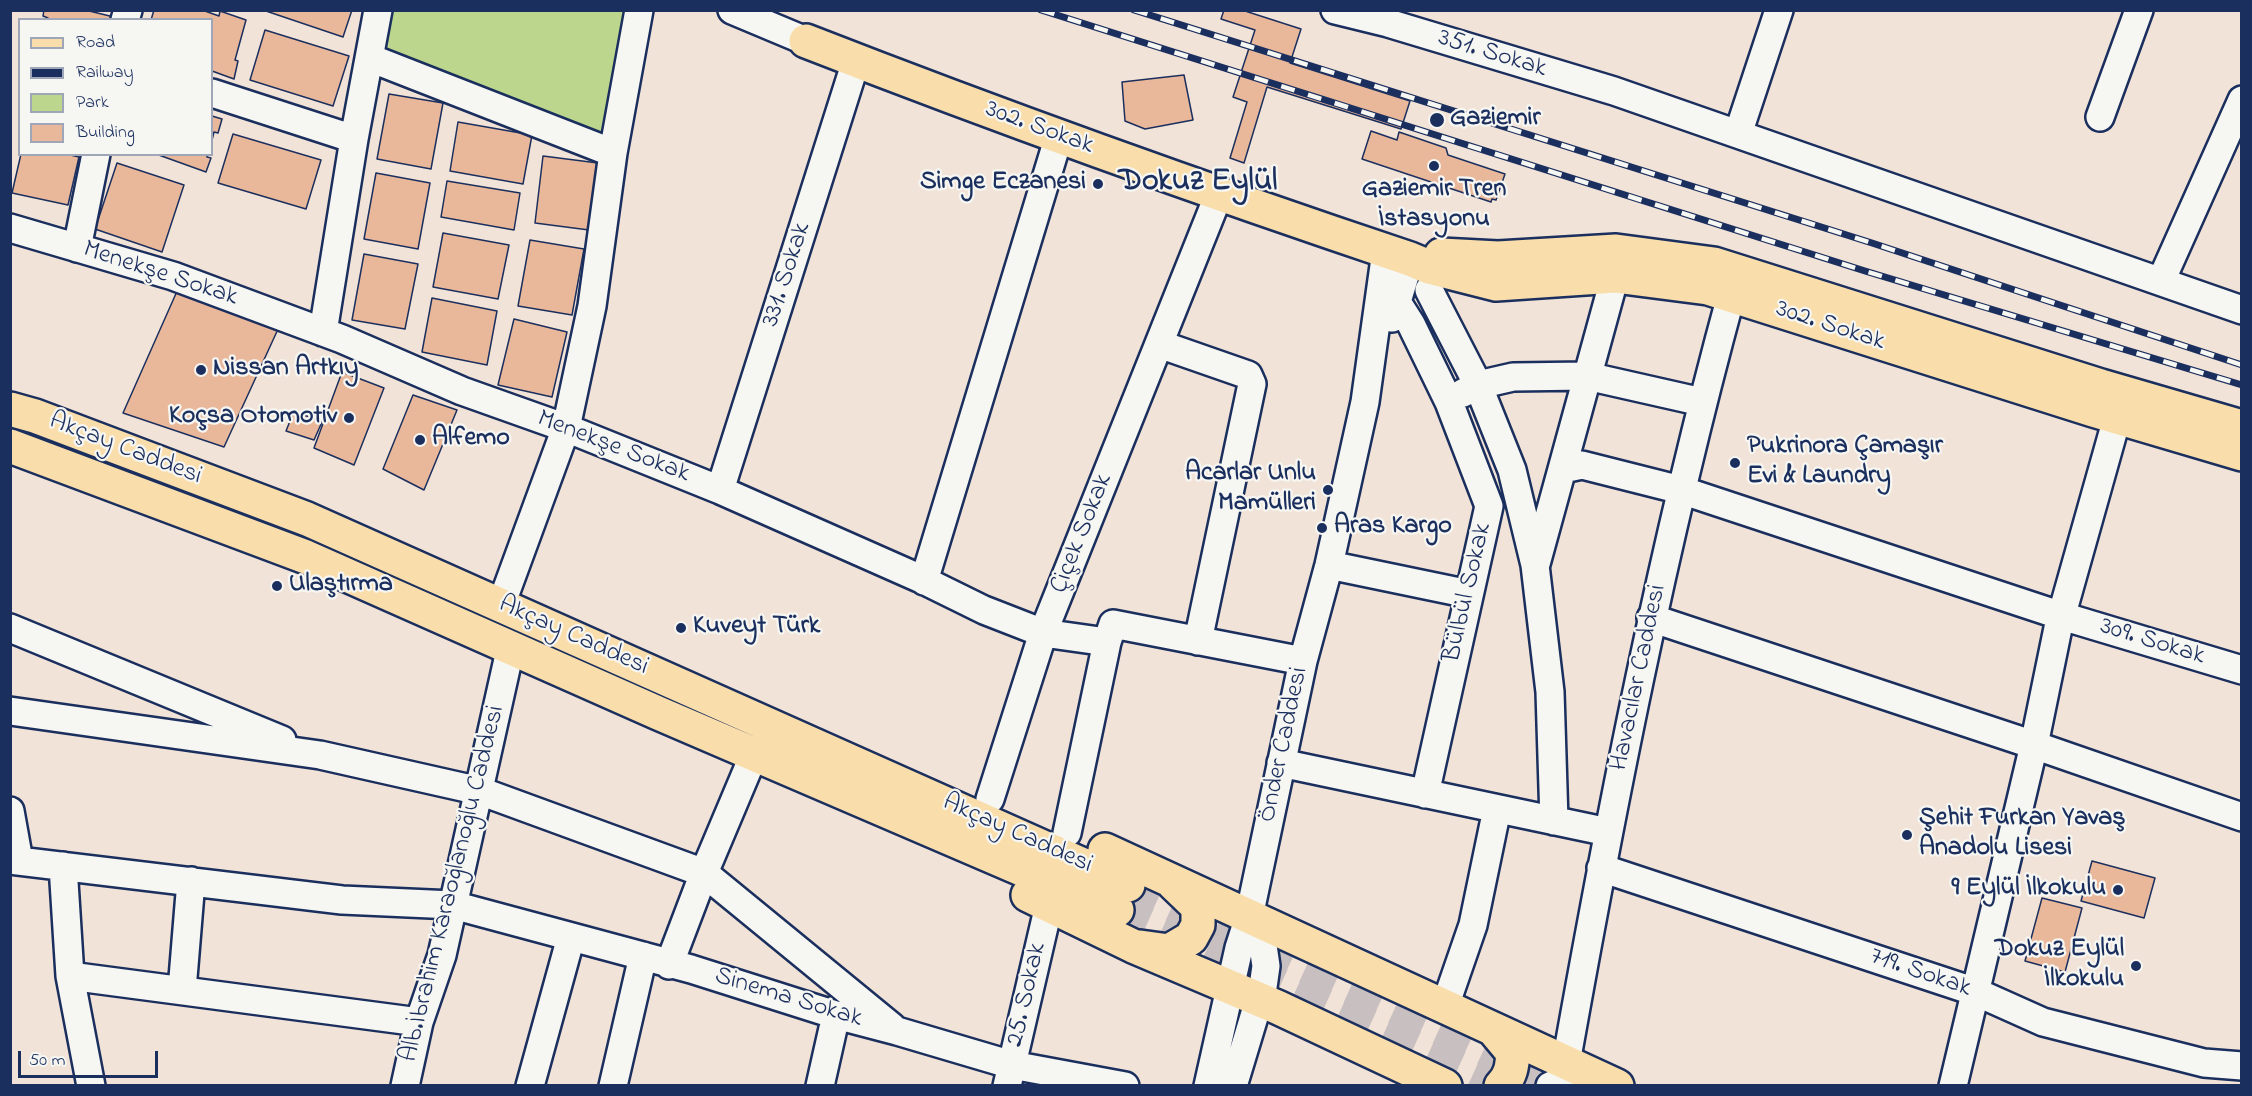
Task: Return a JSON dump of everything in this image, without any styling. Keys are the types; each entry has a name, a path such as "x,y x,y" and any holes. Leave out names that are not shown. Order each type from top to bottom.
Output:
{"main road":[{"name":"302. Sokak","path":"806,41 1059,136 1429,267 1496,284 1615,276 1708,288 2120,405 2241,427"},
{"name":"302. Sokak","path":"1398,255 1498,258 1616,251 1714,264 2120,405 2241,454"},
{"name":"Akçay Caddesi","path":"10,409 35,416 307,519 676,682 1123,898 658,713 306,557 10,447"},
{"path":"676,682 857,741 990,799 1445,1006 1586,1079"},
{"path":"658,713 750,764 913,839 1133,946 1445,1086"},
{"path":"1133,946 1169,951 1191,938 1198,926 1198,907 1169,880"},
{"path":"1493,1029 1513,1053 1512,1068 1501,1086"}],"street":[{"path":"324,333 354,139 378,10"},
{"path":"501,605 566,428 592,306 613,153 639,10"},
{"path":"781,10 806,41"},
{"name":"351. Sokak","path":"1335,10 1388,23 1614,91 2161,281 2241,306"},
{"path":"1738,134 1779,10"},
{"path":"2100,117 2139,10"},
{"path":"746,13 806,41"},
{"path":"370,58 613,153"},
{"name":"331. Sokak","path":"720,490 856,61"},
{"path":"213,93 354,139"},
{"path":"2161,281 2241,100"},
{"path":"924,580 1059,136"},
{"path":"76,248 96,156"},
{"name":"Çiçek Sokak","path":"1043,633 1219,194"},
{"name":"Menekşe Sokak","path":"10,228 173,276 324,333 462,391 566,428 720,490 924,580 984,610 1043,633"},
{"name":"Önder Caddesi","path":"1365,402 1398,298 1398,255"},
{"name":"Önder Caddesi","path":"1244,994 1239,948 1249,917 1303,661 1329,565 1398,255"},
{"path":"1535,565 1615,276"},
{"path":"1398,298 1429,290 1496,284"},
{"path":"1429,290 1478,385 1512,470 1535,565 1550,692 1554,821"},
{"name":"Havacılar Caddesi","path":"1586,1079 1601,868 1651,618 1702,402 1731,296"},
{"name":"Bülbül Sokak","path":"1398,298 1449,402 1489,506 1425,794"},
{"path":"1159,344 1248,375 1252,384 1198,641"},
{"path":"1449,402 1478,385 1512,377 1587,376 1702,402"},
{"path":"1953,1086 2034,745 2062,616 2120,405"},
{"name":"309. Sokak","path":"1563,470 1582,465 1681,490 2062,616 2241,670"},
{"path":"1329,565 1469,594"},
{"path":"1651,618 2034,745 2241,817"},
{"path":"1066,833 1107,642 1113,624 1303,661"},
{"path":"10,628 320,755"},
{"path":"990,799 1043,633 1107,642"},
{"name":"Alb.İbrahim Karaoğlanoğlu Caddesi","path":"405,1086 419,1022 442,955 511,646"},
{"path":"10,711 320,755 480,791 704,873 897,1031"},
{"path":"1281,763 1608,832"},
{"path":"669,964 750,764"},
{"path":"1445,1006 1473,926 1497,809"},
{"path":"10,811 15,861"},
{"name":"Sinema Sokak","path":"15,861 342,900 453,905 691,969 836,1015 897,1031 1009,1075 1125,1086"},
{"path":"63,866 70,976 91,1086"},
{"name":"719. Sokak","path":"1601,868 1976,992 2043,1022 2204,1063 2241,1065"},
{"path":"182,990 191,881"},
{"name":"25. Sokak","path":"1009,1075 1049,905"},
{"path":"530,1086 571,937"},
{"path":"613,1086 643,956"},
{"path":"70,976 419,1022"},
{"path":"1208,1086 1244,994"},
{"path":"1233,1086 1244,994"},
{"path":"820,1086 836,1015"}],"green space":[{"path":"393,11 629,11 606,138 383,50"}],"building":[{"path":"44,10 85,10 114,17 48,18 43,16"},
{"path":"154,10 202,10 219,16 220,11 246,20 235,60 238,61 234,79 213,71 213,18 152,18"},
{"path":"263,10 352,10 343,37"},
{"path":"1224,10 1242,10 1301,29 1290,63 1410,101 1401,129 1267,87 1244,163 1230,158 1247,102 1233,97 1255,30 1221,19"},
{"path":"265,30 349,56 333,106 250,80"},
{"path":"1184,75 1193,120 1145,129 1125,121 1122,82"},
{"path":"389,94 443,103 431,169 377,159"},
{"path":"213,116 222,119 218,133 214,132 213,136"},
{"path":"458,122 532,135 523,184 450,171"},
{"name":"Gaziemir Tren İstasyonu","path":"1371,131 1397,140 1399,132 1446,148 1448,155 1505,174 1496,200 1492,199 1491,202 1362,159"},
{"path":"233,134 321,160 306,209 218,183"},
{"path":"21,156 79,157 68,205 12,193"},
{"path":"162,156 207,156 211,158 206,172"},
{"path":"543,156 598,163 589,230 535,223"},
{"path":"117,163 184,185 162,252 95,229"},
{"path":"376,173 430,183 418,249 364,239"},
{"path":"447,181 520,193 514,230 441,217"},
{"path":"443,233 509,245 498,299 433,287"},
{"path":"530,240 584,249 572,315 518,306"},
{"path":"364,254 418,264 405,329 352,320"},
{"name":"Nissan Artkıy","path":"178,289 279,327 224,447 123,413"},
{"path":"432,298 497,311 487,365 422,352"},
{"path":"514,319 567,332 552,397 498,385"},
{"name":"Koçsa Otomotiv","path":"342,372 384,388 354,465 314,448"},
{"name":"Alfemo","path":"413,395 457,410 424,490 383,469"},
{"path":"294,411 322,422 314,440 286,431"},
{"name":"9 Eylül İlkokulu","path":"2092,861 2155,878 2144,918 2081,901"},
{"path":"2042,898 2082,908 2065,972 2025,961"}],"tunnel":[{"path":"1128,885 1564,1086"},
{"path":"1117,910 1502,1086"}],"railway":[{"path":"1041,10 1865,271 2242,385"},
{"path":"1134,10 1872,243 2242,365"}],"place":[{"name":"Gaziemir","path":"1437,120"},
{"name":"Gaziemir Tren İstasyonu","path":"1434,166"},
{"name":"Simge Eczanesi","path":"1098,184"},
{"name":"Nissan Artkıy","path":"201,370"},
{"name":"Koçsa Otomotiv","path":"349,418"},
{"name":"Alfemo","path":"420,440"},
{"name":"Pukrinora Çamaşır Evi & Laundry","path":"1735,463"},
{"name":"Acarlar Unlu Mamülleri","path":"1328,490"},
{"name":"Aras Kargo","path":"1322,528"},
{"name":"Ulaştırma","path":"277,586"},
{"name":"Kuveyt Türk","path":"681,628"},
{"name":"Şehit Furkan Yavaş Anadolu Lisesi","path":"1907,835"},
{"name":"9 Eylül İlkokulu","path":"2118,890"},
{"name":"Dokuz Eylül İlkokulu","path":"2136,966"}],"district":[{"name":"Dokuz Eylül","path":"1198,184"}]}
